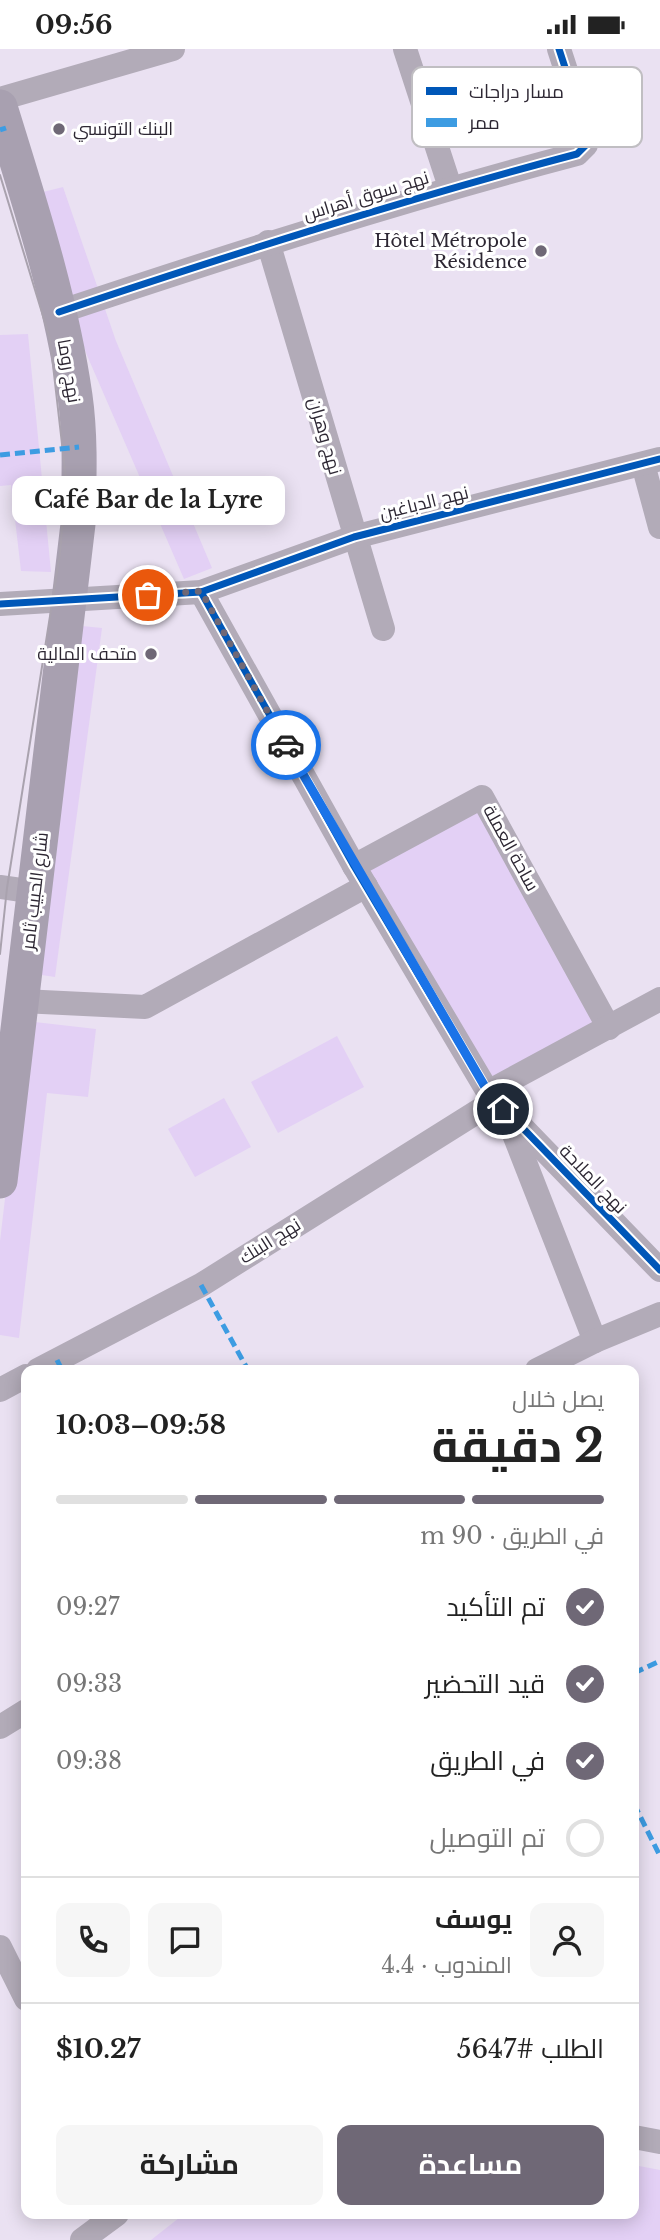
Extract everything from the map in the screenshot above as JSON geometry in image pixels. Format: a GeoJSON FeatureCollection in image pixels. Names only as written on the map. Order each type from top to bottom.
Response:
{"type":"FeatureCollection","features":[{"type":"Feature","properties":{"kind":"main road","name":"نهج روما"},"geometry":{"type":"LineString","coordinates":[[0,107],[59,312],[75,396],[79,447],[78,524],[68,601]]}},
{"type":"Feature","properties":{"kind":"main road","name":"شارع الحبيب ثامر"},"geometry":{"type":"LineString","coordinates":[[0,1181],[68,601]]}},
{"type":"Feature","properties":{"kind":"street"},"geometry":{"type":"LineString","coordinates":[[0,99],[173,49]]}},
{"type":"Feature","properties":{"kind":"street"},"geometry":{"type":"LineString","coordinates":[[405,49],[412,70]]}},
{"type":"Feature","properties":{"kind":"street","name":"نهج سوق أهراس"},"geometry":{"type":"LineString","coordinates":[[559,49],[565,67]]}},
{"type":"Feature","properties":{"kind":"street"},"geometry":{"type":"LineString","coordinates":[[437,147],[450,187]]}},
{"type":"Feature","properties":{"kind":"street","name":"نهج سوق أهراس"},"geometry":{"type":"LineString","coordinates":[[59,312],[268,242],[450,187],[582,151],[583,147]]}},
{"type":"Feature","properties":{"kind":"street","name":"نهج وهران"},"geometry":{"type":"LineString","coordinates":[[268,242],[383,629]]}},
{"type":"Feature","properties":{"kind":"street"},"geometry":{"type":"LineString","coordinates":[[651,461],[660,527]]}},
{"type":"Feature","properties":{"kind":"street","name":"نهج الدباغين"},"geometry":{"type":"LineString","coordinates":[[0,604],[201,591],[354,537],[651,461]]}},
{"type":"Feature","properties":{"kind":"street"},"geometry":{"type":"LineString","coordinates":[[201,591],[360,876],[496,1100],[595,1341]]}},
{"type":"Feature","properties":{"kind":"street","name":"ساحة العملة"},"geometry":{"type":"LineString","coordinates":[[360,876],[482,797],[609,1028]]}},
{"type":"Feature","properties":{"kind":"street"},"geometry":{"type":"LineString","coordinates":[[22,1001],[145,1007],[360,876]]}},
{"type":"Feature","properties":{"kind":"street"},"geometry":{"type":"LineString","coordinates":[[0,887],[35,892]]}},
{"type":"Feature","properties":{"kind":"street","name":"نهج البنك"},"geometry":{"type":"LineString","coordinates":[[48,1365],[201,1285],[609,1028],[660,999]]}},
{"type":"Feature","properties":{"kind":"street","name":"نهج الملاحة"},"geometry":{"type":"LineString","coordinates":[[496,1100],[660,1271]]}},
{"type":"Feature","properties":{"kind":"street"},"geometry":{"type":"LineString","coordinates":[[547,1365],[595,1341],[660,1314]]}},
{"type":"Feature","properties":{"kind":"street"},"geometry":{"type":"LineString","coordinates":[[0,1390],[21,1379]]}},
{"type":"Feature","properties":{"kind":"street"},"geometry":{"type":"LineString","coordinates":[[0,1727],[21,1714]]}},
{"type":"Feature","properties":{"kind":"street"},"geometry":{"type":"LineString","coordinates":[[0,1947],[21,1989]]}},
{"type":"Feature","properties":{"kind":"street"},"geometry":{"type":"LineString","coordinates":[[639,2138],[660,2142]]}},
{"type":"Feature","properties":{"kind":"street"},"geometry":{"type":"LineString","coordinates":[[82,2240],[110,2219]]}},
{"type":"Feature","properties":{"kind":"shaded area"},"geometry":{"type":"Polygon","coordinates":[[[63,187],[116,341],[212,568],[184,579],[86,353],[35,194],[63,187]]]}},
{"type":"Feature","properties":{"kind":"shaded area"},"geometry":{"type":"Polygon","coordinates":[[[28,334],[51,572],[21,571],[11,485],[0,486],[0,335],[28,334]]]}},
{"type":"Feature","properties":{"kind":"shaded area"},"geometry":{"type":"Polygon","coordinates":[[[82,626],[102,628],[55,977],[35,974],[82,626]]]}},
{"type":"Feature","properties":{"kind":"shaded area"},"geometry":{"type":"Polygon","coordinates":[[[479,807],[600,1024],[486,1087],[365,870],[479,807]]]}},
{"type":"Feature","properties":{"kind":"shaded area"},"geometry":{"type":"Polygon","coordinates":[[[26,1021],[96,1029],[88,1097],[47,1093],[19,1338],[0,1335],[0,1241],[26,1021]]]}},
{"type":"Feature","properties":{"kind":"shaded area"},"geometry":{"type":"Polygon","coordinates":[[[337,1036],[364,1087],[278,1133],[251,1082],[337,1036]]]}},
{"type":"Feature","properties":{"kind":"shaded area"},"geometry":{"type":"Polygon","coordinates":[[[224,1098],[251,1147],[195,1177],[168,1129],[224,1098]]]}},
{"type":"Feature","properties":{"kind":"shaded area"},"geometry":{"type":"Polygon","coordinates":[[[639,2166],[660,2170],[660,2240],[151,2240],[178,2219],[639,2219],[639,2166]]]}},
{"type":"Feature","properties":{"kind":"tram line"},"geometry":{"type":"LineString","coordinates":[[0,175],[50,339],[66,479],[60,553],[7,888],[0,954]]}},
{"type":"Feature","properties":{"kind":"marked path"},"geometry":{"type":"LineString","coordinates":[[0,130],[6,128]]}},
{"type":"Feature","properties":{"kind":"marked path"},"geometry":{"type":"LineString","coordinates":[[0,455],[79,447]]}},
{"type":"Feature","properties":{"kind":"marked path"},"geometry":{"type":"LineString","coordinates":[[201,1285],[245,1365]]}},
{"type":"Feature","properties":{"kind":"marked path"},"geometry":{"type":"LineString","coordinates":[[57,1360],[60,1365]]}},
{"type":"Feature","properties":{"kind":"marked path"},"geometry":{"type":"LineString","coordinates":[[639,1671],[660,1661]]}},
{"type":"Feature","properties":{"kind":"marked path"},"geometry":{"type":"LineString","coordinates":[[639,1814],[660,1856]]}},
{"type":"Feature","properties":{"kind":"cycle path"},"geometry":{"type":"LineString","coordinates":[[559,49],[565,67]]}},
{"type":"Feature","properties":{"kind":"cycle path"},"geometry":{"type":"LineString","coordinates":[[59,312],[316,229],[577,154],[584,147]]}},
{"type":"Feature","properties":{"kind":"cycle path"},"geometry":{"type":"LineString","coordinates":[[0,604],[201,592],[354,537],[660,459]]}},
{"type":"Feature","properties":{"kind":"cycle path"},"geometry":{"type":"LineString","coordinates":[[201,592],[354,866],[488,1092],[660,1270]]}},
{"type":"Feature","properties":{"kind":"way so far"},"geometry":{"type":"LineString","coordinates":[[148,595],[201,591],[286,745]]}},
{"type":"Feature","properties":{"kind":"place","name":"البنك التونسي"},"geometry":{"type":"Point","coordinates":[59,129]}},
{"type":"Feature","properties":{"kind":"place","name":"Hôtel Métropole Résidence"},"geometry":{"type":"Point","coordinates":[541,251]}},
{"type":"Feature","properties":{"kind":"place","name":"Café Bar de la Lyre"},"geometry":{"type":"Point","coordinates":[148,595]}},
{"type":"Feature","properties":{"kind":"place","name":"متحف المالية"},"geometry":{"type":"Point","coordinates":[151,654]}},
{"type":"Feature","properties":{"kind":"route"},"geometry":{"type":"LineString","coordinates":[[286,745],[488,1092],[503,1109]]}}]}
